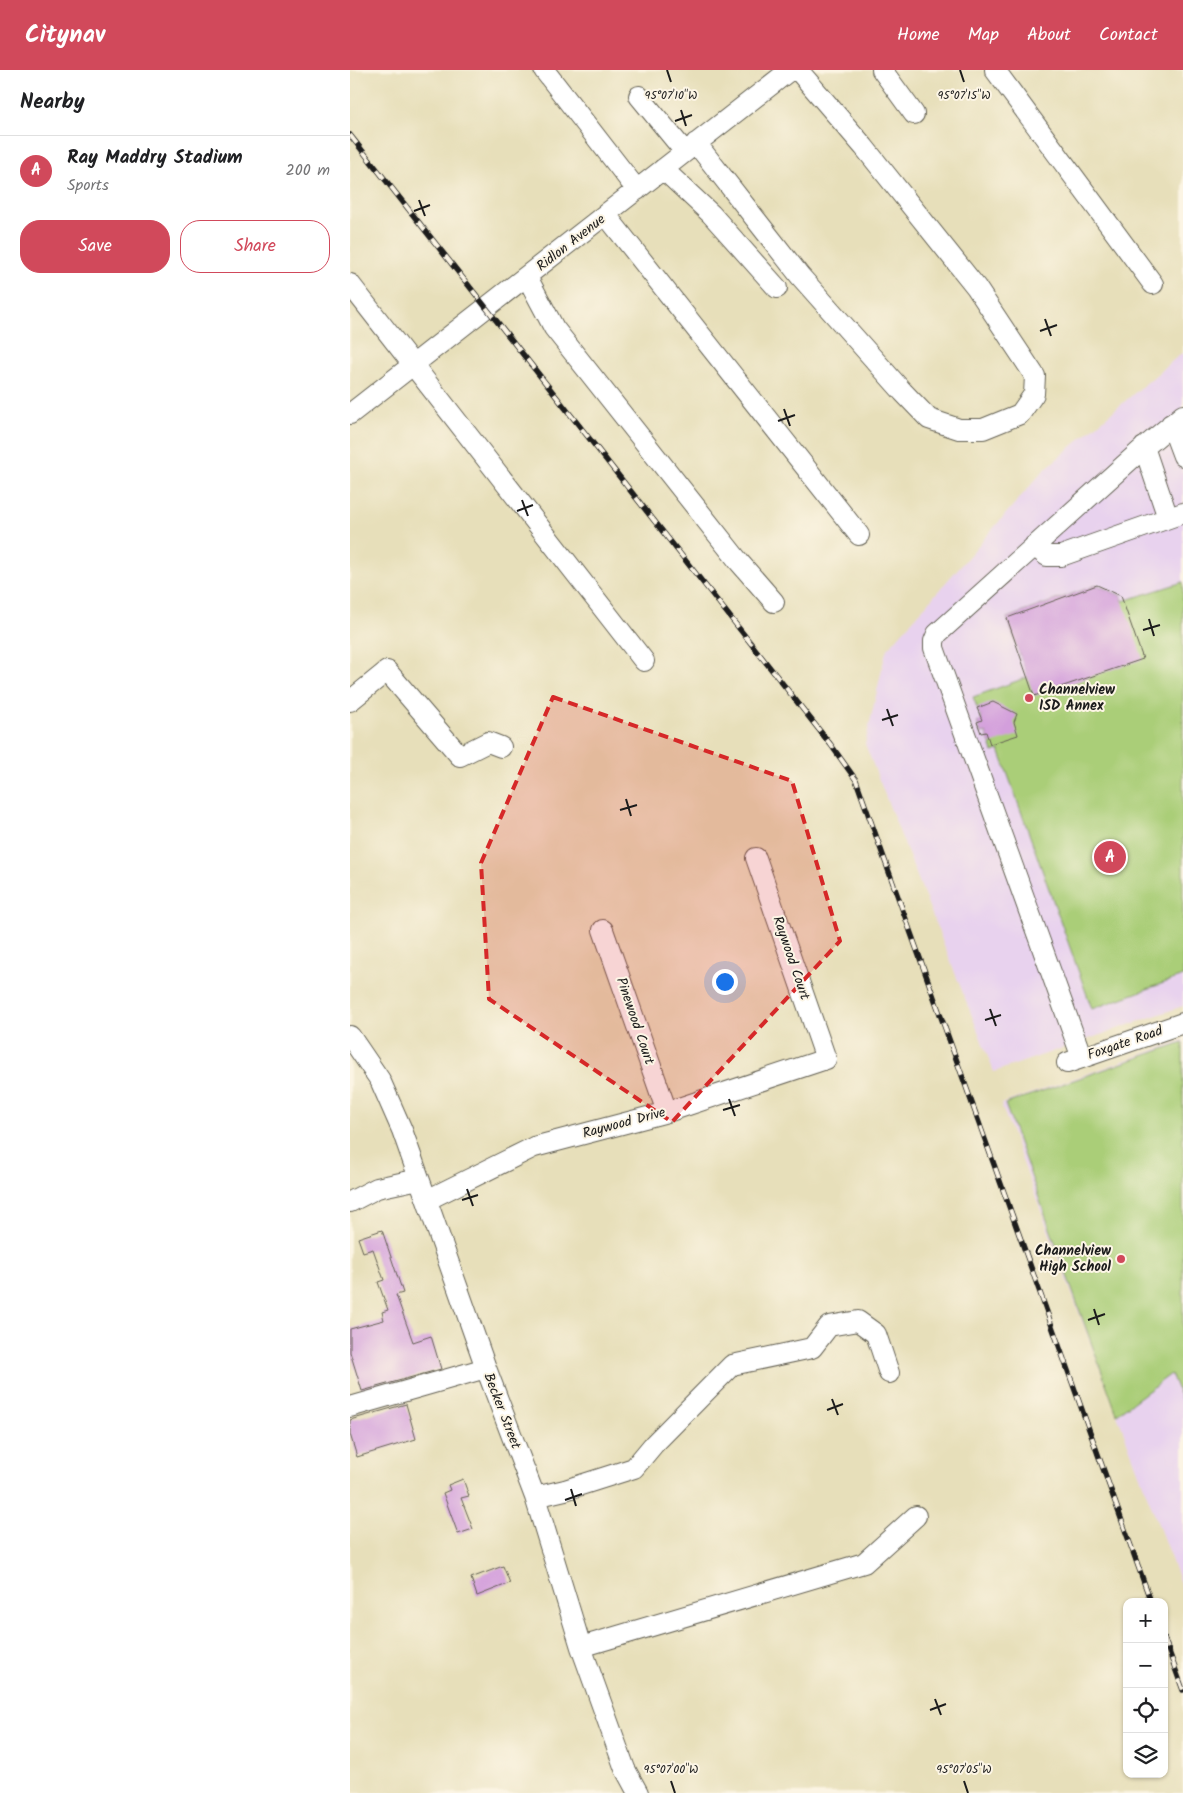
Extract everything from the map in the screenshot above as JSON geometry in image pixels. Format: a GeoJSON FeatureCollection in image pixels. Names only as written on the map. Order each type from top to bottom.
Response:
{"type":"FeatureCollection","features":[{"type":"Feature","properties":{"kind":"street"},"geometry":{"type":"LineString","coordinates":[[544,70],[637,190]]}},
{"type":"Feature","properties":{"kind":"street","name":"Ridlon Avenue"},"geometry":{"type":"LineString","coordinates":[[352,409],[413,365],[527,277],[790,70]]}},
{"type":"Feature","properties":{"kind":"street"},"geometry":{"type":"LineString","coordinates":[[639,96],[691,147],[800,276],[929,419],[959,429],[983,429],[1020,414],[1034,394],[1035,376],[976,287],[864,147],[798,70]]}},
{"type":"Feature","properties":{"kind":"street"},"geometry":{"type":"LineString","coordinates":[[882,70],[914,114]]}},
{"type":"Feature","properties":{"kind":"street"},"geometry":{"type":"LineString","coordinates":[[995,70],[1153,284]]}},
{"type":"Feature","properties":{"kind":"street"},"geometry":{"type":"LineString","coordinates":[[663,169],[711,214],[777,288]]}},
{"type":"Feature","properties":{"kind":"street"},"geometry":{"type":"LineString","coordinates":[[606,215],[858,535]]}},
{"type":"Feature","properties":{"kind":"street"},"geometry":{"type":"LineString","coordinates":[[527,277],[554,328],[740,563],[774,602]]}},
{"type":"Feature","properties":{"kind":"street"},"geometry":{"type":"LineString","coordinates":[[350,284],[644,661]]}},
{"type":"Feature","properties":{"kind":"street"},"geometry":{"type":"LineString","coordinates":[[1144,447],[1176,516],[1061,556],[1047,556],[1034,546],[1144,447],[1177,420],[1183,456]]}},
{"type":"Feature","properties":{"kind":"street","name":"Foxgate Road"},"geometry":{"type":"LineString","coordinates":[[1034,546],[937,634],[934,648],[1075,1061],[1183,1023]]}},
{"type":"Feature","properties":{"kind":"street"},"geometry":{"type":"LineString","coordinates":[[350,701],[387,671],[460,756],[488,742],[501,747]]}},
{"type":"Feature","properties":{"kind":"street","name":"Raywood Court"},"geometry":{"type":"LineString","coordinates":[[756,858],[826,1058]]}},
{"type":"Feature","properties":{"kind":"street","name":"Pinewood Court"},"geometry":{"type":"LineString","coordinates":[[603,930],[667,1112]]}},
{"type":"Feature","properties":{"kind":"street","name":"Becker Street"},"geometry":{"type":"LineString","coordinates":[[350,1036],[380,1080],[402,1130],[486,1368],[535,1496],[581,1647],[625,1768],[638,1793]]}},
{"type":"Feature","properties":{"kind":"street","name":"Raywood Drive"},"geometry":{"type":"LineString","coordinates":[[427,1200],[534,1147],[667,1112],[826,1058]]}},
{"type":"Feature","properties":{"kind":"street"},"geometry":{"type":"LineString","coordinates":[[350,1202],[377,1188],[419,1179]]}},
{"type":"Feature","properties":{"kind":"street"},"geometry":{"type":"LineString","coordinates":[[535,1496],[565,1490],[634,1468],[654,1444],[732,1365],[812,1348],[829,1326],[858,1321],[876,1334],[889,1373]]}},
{"type":"Feature","properties":{"kind":"street"},"geometry":{"type":"LineString","coordinates":[[350,1407],[486,1368]]}},
{"type":"Feature","properties":{"kind":"street"},"geometry":{"type":"LineString","coordinates":[[581,1647],[864,1563],[916,1516]]}},
{"type":"Feature","properties":{"kind":"highlighted area"},"geometry":{"type":"Polygon","coordinates":[[[553,697],[792,781],[840,941],[672,1122],[489,999],[481,863],[553,697]]]}},
{"type":"Feature","properties":{"kind":"shaded area","name":"Channelview ISD Annex"},"geometry":{"type":"Polygon","coordinates":[[[1183,352],[1183,1006],[994,1072],[865,744],[886,651],[1045,469],[1183,352]]]}},
{"type":"Feature","properties":{"kind":"shaded area","name":"Channelview High School"},"geometry":{"type":"Polygon","coordinates":[[[1183,1040],[1183,1591],[1001,1104],[1183,1040]]]}},
{"type":"Feature","properties":{"kind":"green space"},"geometry":{"type":"Polygon","coordinates":[[[1183,582],[1183,976],[1092,1009],[999,750],[993,752],[986,732],[981,733],[977,722],[982,720],[973,697],[1028,677],[1007,618],[1097,585],[1121,596],[1123,601],[1183,582]]]}},
{"type":"Feature","properties":{"kind":"green space","name":"Channelview High School"},"geometry":{"type":"Polygon","coordinates":[[[1183,1042],[1183,1403],[1171,1374],[1117,1414],[1005,1104],[1183,1042]]]}},
{"type":"Feature","properties":{"kind":"building"},"geometry":{"type":"Polygon","coordinates":[[[1097,585],[1121,596],[1143,659],[1034,696],[1007,618],[1097,585]]]}},
{"type":"Feature","properties":{"kind":"building"},"geometry":{"type":"Polygon","coordinates":[[[993,702],[1017,714],[1014,722],[1018,735],[990,744],[986,732],[981,733],[977,722],[982,720],[977,708],[993,702]]]}},
{"type":"Feature","properties":{"kind":"building"},"geometry":{"type":"Polygon","coordinates":[[[382,1230],[403,1293],[396,1295],[413,1342],[431,1336],[441,1369],[362,1391],[350,1352],[350,1329],[384,1320],[382,1312],[388,1310],[378,1282],[384,1280],[373,1249],[363,1252],[358,1238],[382,1230]]]}},
{"type":"Feature","properties":{"kind":"building"},"geometry":{"type":"Polygon","coordinates":[[[406,1404],[416,1439],[357,1457],[350,1434],[350,1420],[406,1404]]]}},
{"type":"Feature","properties":{"kind":"building"},"geometry":{"type":"Polygon","coordinates":[[[463,1479],[469,1496],[461,1498],[473,1529],[458,1534],[443,1493],[450,1490],[448,1485],[463,1479]]]}},
{"type":"Feature","properties":{"kind":"building"},"geometry":{"type":"Polygon","coordinates":[[[503,1566],[510,1583],[477,1596],[471,1578],[503,1566]]]}},
{"type":"Feature","properties":{"kind":"railway"},"geometry":{"type":"LineString","coordinates":[[350,135],[831,745],[856,780],[1150,1598]]}},
{"type":"Feature","properties":{"kind":"railway"},"geometry":{"type":"LineString","coordinates":[[1166,1643],[1183,1690]]}},
{"type":"Feature","properties":{"kind":"place","name":"Channelview ISD Annex"},"geometry":{"type":"Point","coordinates":[1029,698]}},
{"type":"Feature","properties":{"kind":"place","name":"Ray Maddry Stadium"},"geometry":{"type":"Point","coordinates":[1110,857]}},
{"type":"Feature","properties":{"kind":"place","name":"Channelview High School"},"geometry":{"type":"Point","coordinates":[1121,1259]}}]}
